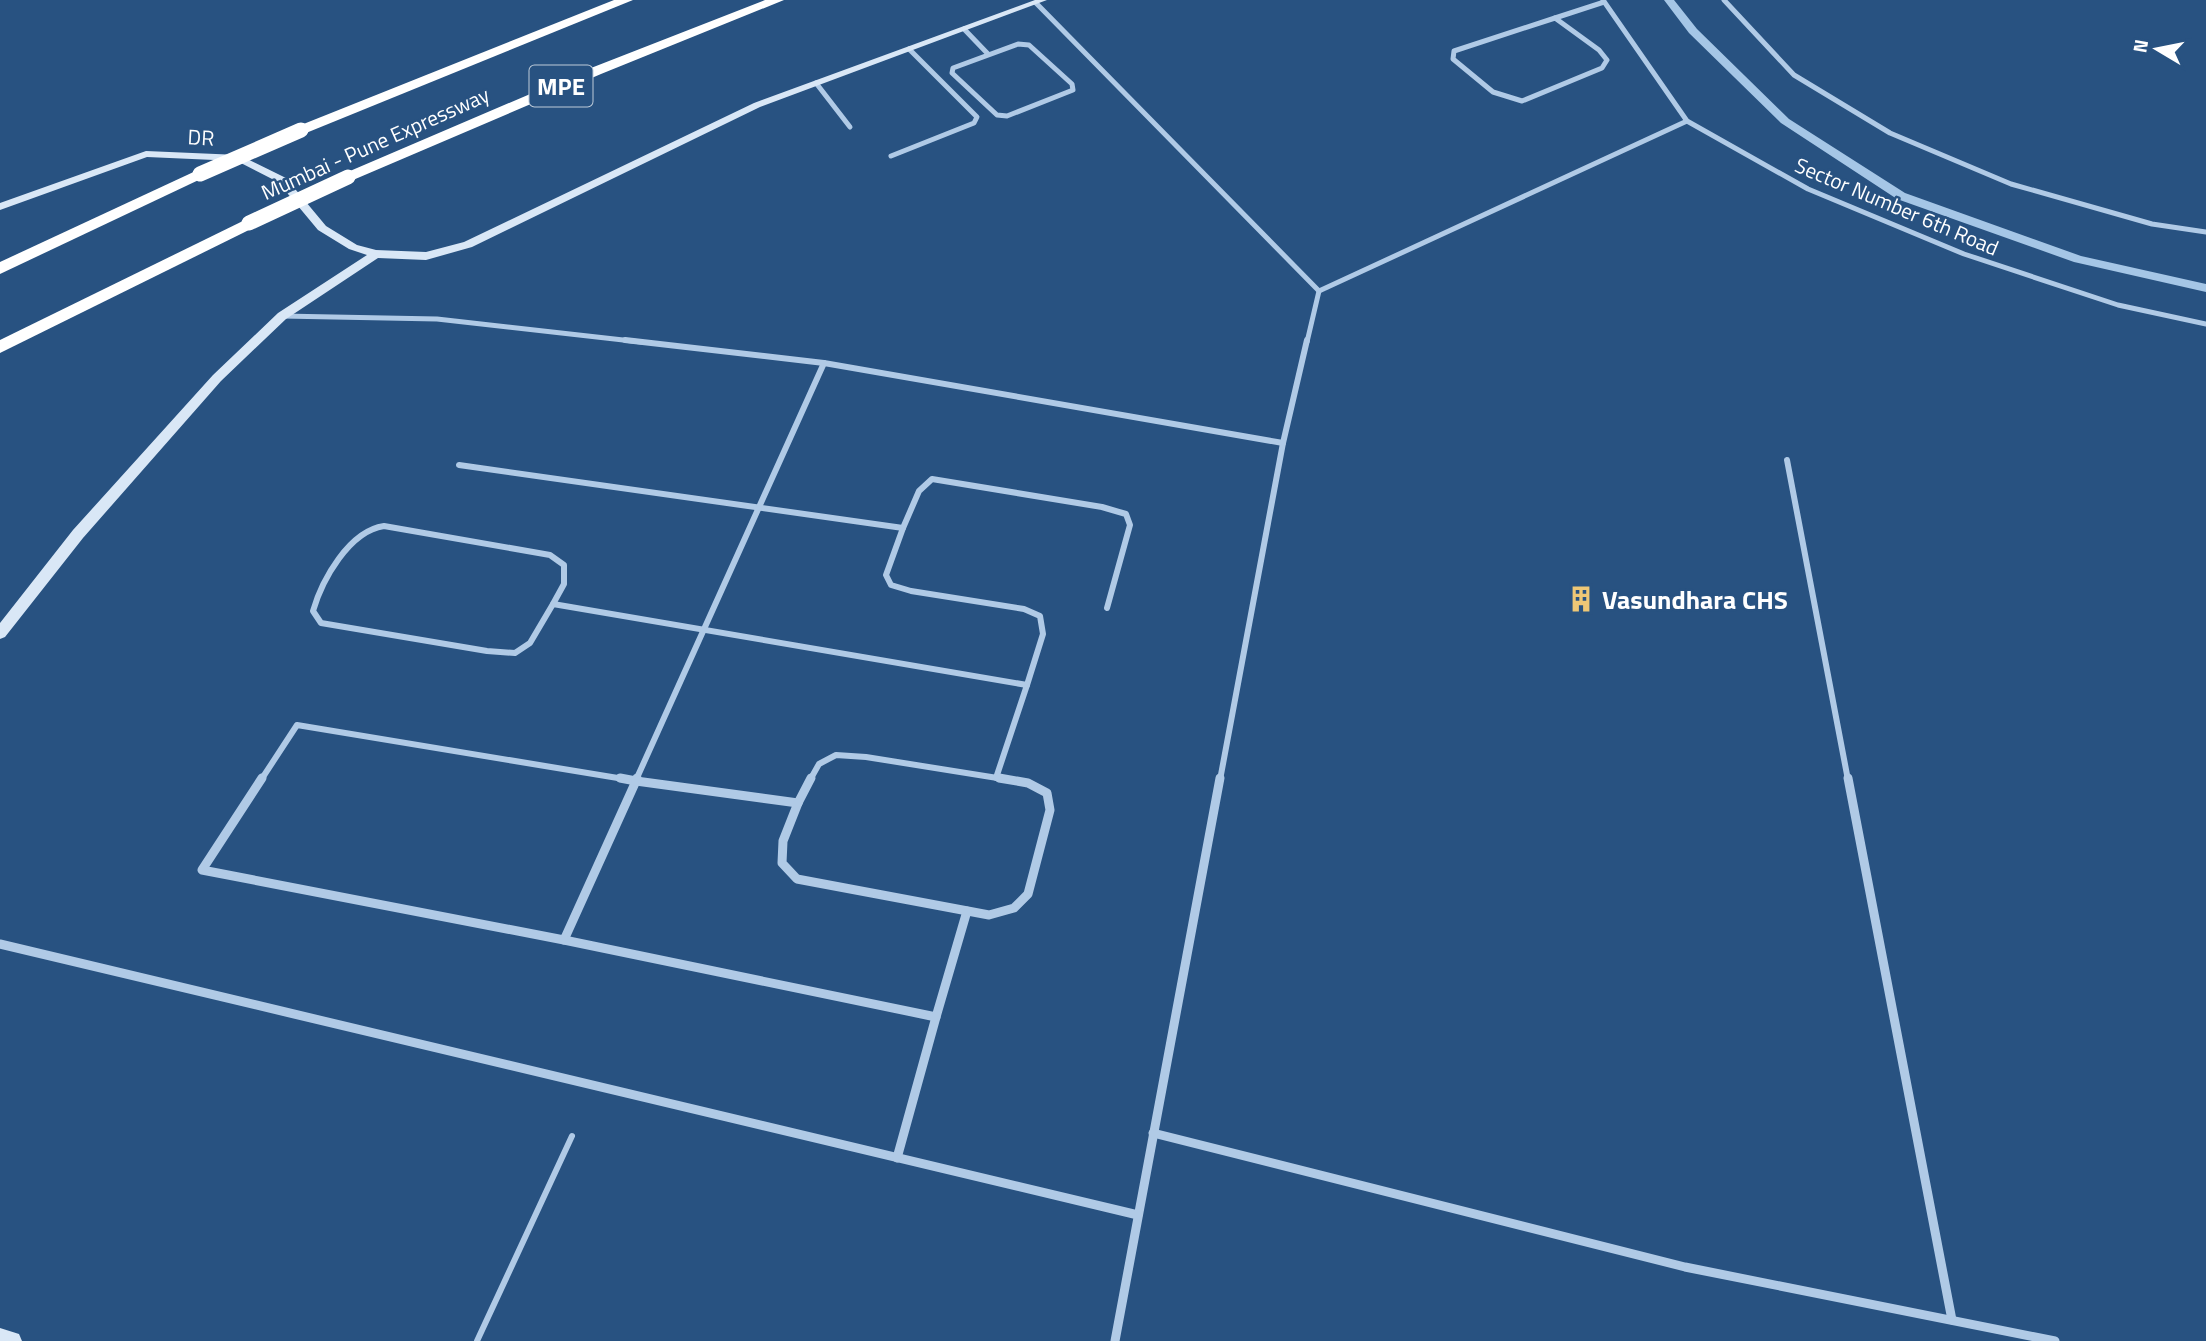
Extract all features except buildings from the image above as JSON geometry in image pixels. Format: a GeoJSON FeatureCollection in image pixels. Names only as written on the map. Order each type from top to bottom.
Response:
{"type":"FeatureCollection","features":[{"type":"Feature","properties":{"kind":"highway","name":"Mumbai - Pune Expressway"},"geometry":{"type":"LineString","coordinates":[[0,269],[200,174],[301,130],[626,0]]}},
{"type":"Feature","properties":{"kind":"highway","name":"Mumbai - Pune Expressway"},"geometry":{"type":"LineString","coordinates":[[0,347],[249,223],[348,177],[596,71],[777,0]]}},
{"type":"Feature","properties":{"kind":"main road","name":"DR"},"geometry":{"type":"LineString","coordinates":[[0,207],[146,154],[239,158],[282,180],[322,229],[353,247],[376,254],[426,256],[468,245],[757,104],[1040,1]]}},
{"type":"Feature","properties":{"kind":"main road"},"geometry":{"type":"LineString","coordinates":[[0,632],[78,534],[217,378],[282,316],[376,254]]}},
{"type":"Feature","properties":{"kind":"main road"},"geometry":{"type":"LineString","coordinates":[[0,1337],[12,1341]]}},
{"type":"Feature","properties":{"kind":"street"},"geometry":{"type":"LineString","coordinates":[[1724,0],[1794,75],[1890,133],[2011,184],[2152,224],[2206,232]]}},
{"type":"Feature","properties":{"kind":"street"},"geometry":{"type":"LineString","coordinates":[[1040,1],[1105,73],[1319,291]]}},
{"type":"Feature","properties":{"kind":"street"},"geometry":{"type":"LineString","coordinates":[[1555,18],[1599,50],[1607,60],[1602,68],[1521,101],[1508,101],[1496,96],[1453,59],[1454,51],[1604,1]]}},
{"type":"Feature","properties":{"kind":"street","name":"Sector Number 6th Road"},"geometry":{"type":"LineString","coordinates":[[1604,1],[1687,121],[1808,189],[1964,254],[2118,305],[2206,324]]}},
{"type":"Feature","properties":{"kind":"street"},"geometry":{"type":"LineString","coordinates":[[964,29],[988,54]]}},
{"type":"Feature","properties":{"kind":"street"},"geometry":{"type":"LineString","coordinates":[[1018,44],[1029,45],[1072,84],[1073,90],[1007,116],[997,115],[952,73],[953,68],[988,54],[1018,44]]}},
{"type":"Feature","properties":{"kind":"street"},"geometry":{"type":"LineString","coordinates":[[891,156],[974,124],[976,117],[909,49]]}},
{"type":"Feature","properties":{"kind":"street"},"geometry":{"type":"LineString","coordinates":[[816,83],[850,127]]}},
{"type":"Feature","properties":{"kind":"street"},"geometry":{"type":"LineString","coordinates":[[1319,291],[1687,121]]}},
{"type":"Feature","properties":{"kind":"street"},"geometry":{"type":"LineString","coordinates":[[1115,1341],[1283,443],[1319,291]]}},
{"type":"Feature","properties":{"kind":"street"},"geometry":{"type":"LineString","coordinates":[[282,316],[437,319],[824,363],[1283,443]]}},
{"type":"Feature","properties":{"kind":"street"},"geometry":{"type":"LineString","coordinates":[[564,940],[824,363]]}},
{"type":"Feature","properties":{"kind":"street"},"geometry":{"type":"LineString","coordinates":[[1787,460],[1952,1320]]}},
{"type":"Feature","properties":{"kind":"street"},"geometry":{"type":"LineString","coordinates":[[459,466],[903,528]]}},
{"type":"Feature","properties":{"kind":"street"},"geometry":{"type":"LineString","coordinates":[[996,778],[1043,634],[1040,616],[1024,609],[911,591],[891,585],[886,575],[919,491],[932,479],[1102,507],[1126,514],[1130,526],[1107,608]]}},
{"type":"Feature","properties":{"kind":"street"},"geometry":{"type":"LineString","coordinates":[[384,526],[550,555],[564,565],[564,584],[553,604],[530,643],[515,653],[487,651],[321,622],[313,611],[315,598],[360,536],[370,528],[384,526]]}},
{"type":"Feature","properties":{"kind":"street"},"geometry":{"type":"LineString","coordinates":[[553,604],[1027,685]]}},
{"type":"Feature","properties":{"kind":"street"},"geometry":{"type":"LineString","coordinates":[[798,803],[297,726],[202,870],[564,940],[936,1017]]}},
{"type":"Feature","properties":{"kind":"street"},"geometry":{"type":"LineString","coordinates":[[836,755],[866,757],[996,778],[1028,783],[1047,793],[1050,810],[1028,894],[1014,908],[989,915],[797,879],[782,863],[783,841],[798,803],[819,764],[836,755]]}},
{"type":"Feature","properties":{"kind":"street"},"geometry":{"type":"LineString","coordinates":[[897,1158],[967,911]]}},
{"type":"Feature","properties":{"kind":"street"},"geometry":{"type":"LineString","coordinates":[[0,944],[1138,1215]]}},
{"type":"Feature","properties":{"kind":"street"},"geometry":{"type":"LineString","coordinates":[[1153,1133],[1685,1267],[2055,1341]]}},
{"type":"Feature","properties":{"kind":"lane"},"geometry":{"type":"LineString","coordinates":[[477,1341],[572,1136]]}},
{"type":"Feature","properties":{"kind":"waterway"},"geometry":{"type":"LineString","coordinates":[[1669,0],[1693,31],[1785,121],[1901,196],[2078,259],[2206,288]]}},
{"type":"Feature","properties":{"kind":"place","name":"Vasundhara CHS"},"geometry":{"type":"Point","coordinates":[1581,599]}}]}
